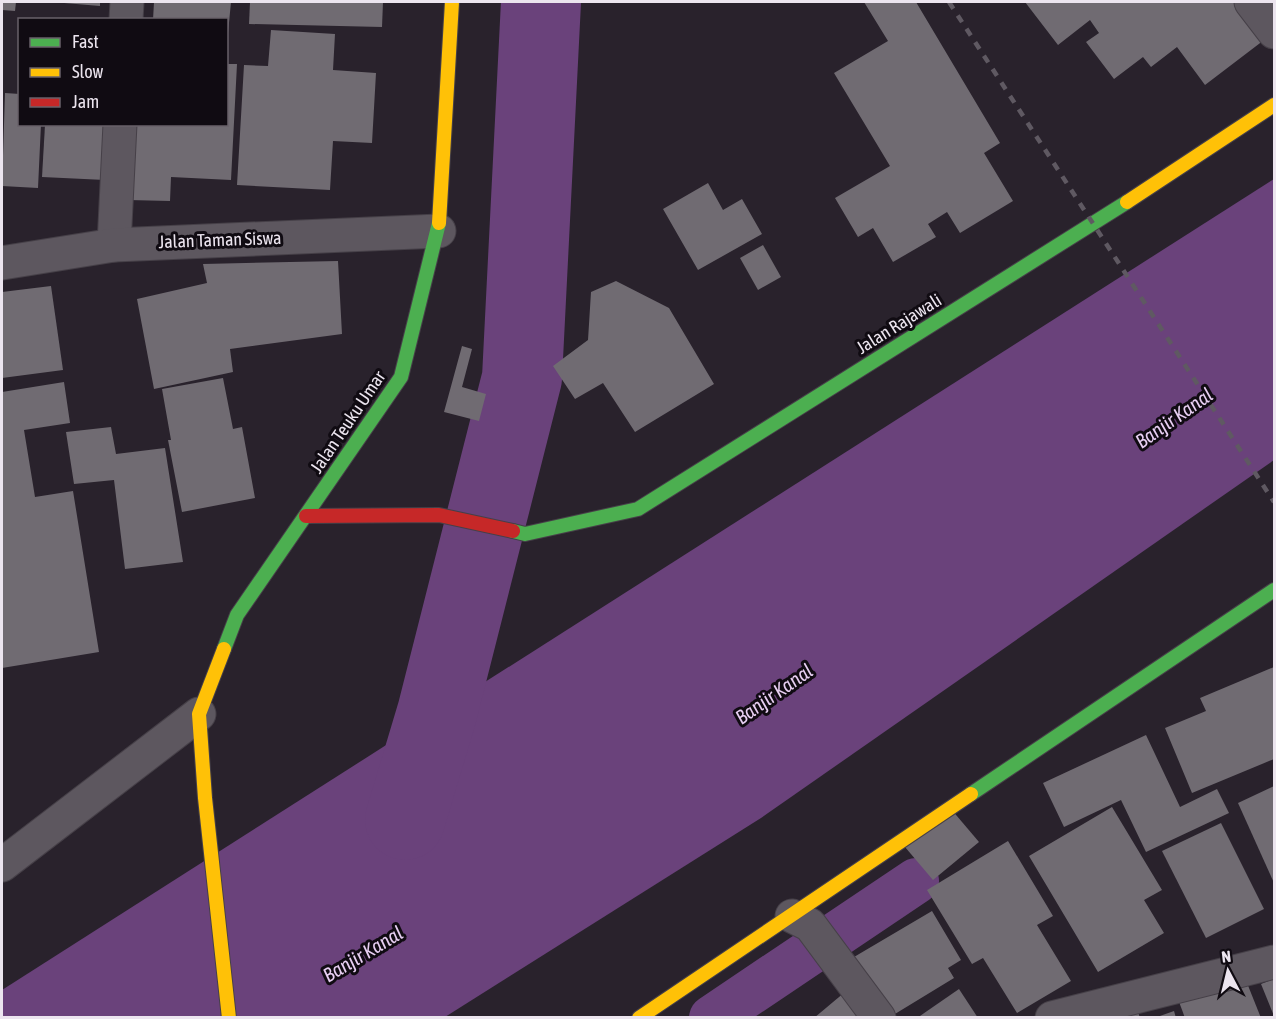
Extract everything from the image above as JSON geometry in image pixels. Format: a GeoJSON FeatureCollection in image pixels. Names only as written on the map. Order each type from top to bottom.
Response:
{"type":"FeatureCollection","features":[{"type":"Feature","properties":{"kind":"street"},"geometry":{"type":"LineString","coordinates":[[126,18],[127,2]]}},
{"type":"Feature","properties":{"kind":"street","name":"Jalan Teuku Umar"},"geometry":{"type":"LineString","coordinates":[[229,1017],[205,798],[200,714],[237,615],[401,376],[440,231],[452,2]]}},
{"type":"Feature","properties":{"kind":"street"},"geometry":{"type":"LineString","coordinates":[[1251,2],[1275,32]]}},
{"type":"Feature","properties":{"kind":"street","name":"Jalan Rajawali"},"geometry":{"type":"LineString","coordinates":[[306,516],[440,515],[525,534],[576,525],[638,509],[1094,224],[1275,105]]}},
{"type":"Feature","properties":{"kind":"street"},"geometry":{"type":"LineString","coordinates":[[114,245],[120,126]]}},
{"type":"Feature","properties":{"kind":"street","name":"Jalan Taman Siswa"},"geometry":{"type":"LineString","coordinates":[[2,263],[114,245],[440,231]]}},
{"type":"Feature","properties":{"kind":"street"},"geometry":{"type":"LineString","coordinates":[[639,1017],[801,920],[1274,591]]}},
{"type":"Feature","properties":{"kind":"street"},"geometry":{"type":"LineString","coordinates":[[2,865],[200,714]]}},
{"type":"Feature","properties":{"kind":"street"},"geometry":{"type":"LineString","coordinates":[[801,920],[848,973],[879,1017]]}},
{"type":"Feature","properties":{"kind":"street"},"geometry":{"type":"LineString","coordinates":[[1052,1017],[1275,962]]}},
{"type":"Feature","properties":{"kind":"water","name":"Banjir Kanal"},"geometry":{"type":"Polygon","coordinates":[[[1274,179],[1274,460],[761,818],[445,1017],[2,1018],[2,990],[1274,179]]]}},
{"type":"Feature","properties":{"kind":"building"},"geometry":{"type":"Polygon","coordinates":[[[2,2],[16,2],[15,11],[2,10],[2,2]]]}},
{"type":"Feature","properties":{"kind":"building"},"geometry":{"type":"Polygon","coordinates":[[[52,2],[100,2],[100,6],[52,2]]]}},
{"type":"Feature","properties":{"kind":"building"},"geometry":{"type":"Polygon","coordinates":[[[154,2],[231,2],[228,33],[228,18],[153,18],[154,2]]]}},
{"type":"Feature","properties":{"kind":"building"},"geometry":{"type":"Polygon","coordinates":[[[250,2],[383,2],[382,27],[249,24],[250,2]]]}},
{"type":"Feature","properties":{"kind":"building"},"geometry":{"type":"Polygon","coordinates":[[[864,2],[916,2],[1000,143],[984,153],[1013,201],[960,233],[947,212],[928,224],[936,237],[893,262],[873,228],[858,237],[835,198],[890,166],[834,73],[888,41],[864,2]]]}},
{"type":"Feature","properties":{"kind":"building"},"geometry":{"type":"Polygon","coordinates":[[[1025,2],[1241,2],[1268,37],[1205,85],[1177,47],[1151,67],[1143,57],[1114,79],[1086,42],[1099,33],[1090,20],[1058,45],[1025,2]]]}},
{"type":"Feature","properties":{"kind":"building"},"geometry":{"type":"Polygon","coordinates":[[[271,30],[335,34],[333,70],[376,73],[372,143],[333,141],[330,190],[237,185],[244,65],[268,66],[271,30]]]}},
{"type":"Feature","properties":{"kind":"building"},"geometry":{"type":"Polygon","coordinates":[[[228,64],[237,64],[231,180],[171,177],[170,201],[128,200],[132,126],[228,126],[228,64]]]}},
{"type":"Feature","properties":{"kind":"building"},"geometry":{"type":"Polygon","coordinates":[[[5,93],[18,94],[18,126],[41,126],[38,188],[2,186],[5,93]]]}},
{"type":"Feature","properties":{"kind":"building"},"geometry":{"type":"Polygon","coordinates":[[[45,126],[108,126],[105,180],[42,177],[45,126]]]}},
{"type":"Feature","properties":{"kind":"building"},"geometry":{"type":"Polygon","coordinates":[[[708,183],[723,210],[742,199],[762,234],[698,270],[663,209],[708,183]]]}},
{"type":"Feature","properties":{"kind":"building"},"geometry":{"type":"Polygon","coordinates":[[[763,245],[781,277],[758,290],[740,258],[763,245]]]}},
{"type":"Feature","properties":{"kind":"building"},"geometry":{"type":"Polygon","coordinates":[[[338,261],[342,334],[230,349],[233,372],[154,389],[137,299],[207,283],[203,264],[338,261]]]}},
{"type":"Feature","properties":{"kind":"building"},"geometry":{"type":"Polygon","coordinates":[[[616,281],[669,308],[714,384],[635,432],[603,383],[575,399],[553,366],[588,340],[591,292],[616,281]]]}},
{"type":"Feature","properties":{"kind":"building"},"geometry":{"type":"Polygon","coordinates":[[[51,286],[63,370],[2,378],[2,292],[51,286]]]}},
{"type":"Feature","properties":{"kind":"building"},"geometry":{"type":"Polygon","coordinates":[[[462,346],[472,349],[462,387],[486,394],[479,421],[444,412],[462,346]]]}},
{"type":"Feature","properties":{"kind":"building"},"geometry":{"type":"Polygon","coordinates":[[[223,378],[233,429],[242,427],[255,498],[182,512],[168,440],[171,440],[162,389],[223,378]]]}},
{"type":"Feature","properties":{"kind":"building"},"geometry":{"type":"Polygon","coordinates":[[[64,382],[70,423],[24,430],[35,497],[73,491],[99,652],[2,668],[2,392],[64,382]]]}},
{"type":"Feature","properties":{"kind":"building"},"geometry":{"type":"Polygon","coordinates":[[[111,427],[116,454],[165,448],[183,562],[125,569],[114,480],[74,484],[66,432],[111,427]]]}},
{"type":"Feature","properties":{"kind":"building"},"geometry":{"type":"Polygon","coordinates":[[[1274,667],[1274,759],[1192,793],[1165,728],[1206,711],[1200,698],[1274,667]]]}},
{"type":"Feature","properties":{"kind":"building"},"geometry":{"type":"Polygon","coordinates":[[[1146,735],[1180,807],[1217,789],[1229,813],[1146,852],[1121,800],[1064,827],[1043,783],[1146,735]]]}},
{"type":"Feature","properties":{"kind":"building"},"geometry":{"type":"Polygon","coordinates":[[[1274,786],[1274,883],[1238,803],[1274,786]]]}},
{"type":"Feature","properties":{"kind":"building"},"geometry":{"type":"Polygon","coordinates":[[[1112,807],[1162,890],[1144,900],[1164,933],[1098,972],[1029,856],[1112,807]]]}},
{"type":"Feature","properties":{"kind":"building"},"geometry":{"type":"Polygon","coordinates":[[[951,809],[979,842],[933,880],[905,847],[951,809]]]}},
{"type":"Feature","properties":{"kind":"building"},"geometry":{"type":"Polygon","coordinates":[[[1221,823],[1264,909],[1206,938],[1162,851],[1221,823]]]}},
{"type":"Feature","properties":{"kind":"building"},"geometry":{"type":"Polygon","coordinates":[[[1008,841],[1053,916],[1037,925],[1071,981],[1017,1013],[983,958],[972,964],[927,890],[1008,841]]]}},
{"type":"Feature","properties":{"kind":"building"},"geometry":{"type":"Polygon","coordinates":[[[932,911],[961,960],[948,968],[954,978],[890,1017],[854,957],[932,911]]]}},
{"type":"Feature","properties":{"kind":"building"},"geometry":{"type":"Polygon","coordinates":[[[1243,973],[1261,1018],[1185,1018],[1178,999],[1243,973]]]}},
{"type":"Feature","properties":{"kind":"building"},"geometry":{"type":"Polygon","coordinates":[[[1274,979],[1274,1016],[1261,984],[1274,979]]]}},
{"type":"Feature","properties":{"kind":"building"},"geometry":{"type":"Polygon","coordinates":[[[959,989],[978,1018],[917,1018],[959,989]]]}},
{"type":"Feature","properties":{"kind":"building"},"geometry":{"type":"Polygon","coordinates":[[[845,992],[865,1018],[814,1018],[845,992]]]}},
{"type":"Feature","properties":{"kind":"building"},"geometry":{"type":"Polygon","coordinates":[[[1137,1009],[1140,1018],[1115,1018],[1137,1009]]]}},
{"type":"Feature","properties":{"kind":"building"},"geometry":{"type":"Polygon","coordinates":[[[1174,1011],[1176,1018],[1157,1018],[1157,1017],[1174,1011]]]}},
{"type":"Feature","properties":{"kind":"waterway"},"geometry":{"type":"LineString","coordinates":[[405,820],[437,713],[522,378],[541,2]]}},
{"type":"Feature","properties":{"kind":"waterway"},"geometry":{"type":"LineString","coordinates":[[712,1018],[916,881]]}},
{"type":"Feature","properties":{"kind":"railway"},"geometry":{"type":"LineString","coordinates":[[949,2],[1274,502]]}},
{"type":"Feature","properties":{"kind":"traffic: fast"},"geometry":{"type":"LineString","coordinates":[[513,531],[525,534],[638,509],[1127,202]]}},
{"type":"Feature","properties":{"kind":"traffic: fast"},"geometry":{"type":"LineString","coordinates":[[224,649],[237,615],[401,377],[439,223]]}},
{"type":"Feature","properties":{"kind":"traffic: fast"},"geometry":{"type":"LineString","coordinates":[[971,794],[1274,590]]}},
{"type":"Feature","properties":{"kind":"traffic: slow"},"geometry":{"type":"LineString","coordinates":[[439,223],[452,2]]}},
{"type":"Feature","properties":{"kind":"traffic: slow"},"geometry":{"type":"LineString","coordinates":[[1127,202],[1274,105]]}},
{"type":"Feature","properties":{"kind":"traffic: slow"},"geometry":{"type":"LineString","coordinates":[[224,649],[199,714],[205,798],[229,1018]]}},
{"type":"Feature","properties":{"kind":"traffic: slow"},"geometry":{"type":"LineString","coordinates":[[639,1018],[971,794]]}},
{"type":"Feature","properties":{"kind":"traffic: jam"},"geometry":{"type":"LineString","coordinates":[[306,516],[439,515],[513,531]]}}]}
